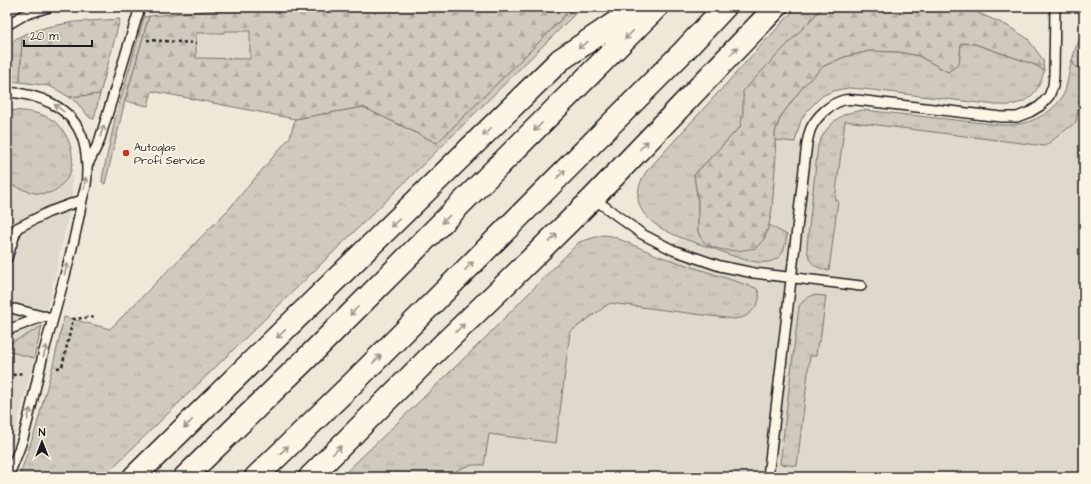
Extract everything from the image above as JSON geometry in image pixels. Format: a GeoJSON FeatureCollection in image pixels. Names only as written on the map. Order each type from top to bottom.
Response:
{"type":"FeatureCollection","features":[{"type":"Feature","properties":{"kind":"highway"},"geometry":{"type":"LineString","coordinates":[[134,477],[560,60],[639,7]]}},
{"type":"Feature","properties":{"kind":"highway"},"geometry":{"type":"LineString","coordinates":[[185,477],[310,355],[657,7]]}},
{"type":"Feature","properties":{"kind":"highway"},"geometry":{"type":"LineString","coordinates":[[256,477],[354,382],[683,52],[725,7]]}},
{"type":"Feature","properties":{"kind":"highway"},"geometry":{"type":"LineString","coordinates":[[310,477],[432,355],[593,198],[776,7]]}},
{"type":"Feature","properties":{"kind":"lane"},"geometry":{"type":"LineString","coordinates":[[7,25],[24,15],[49,7]]}},
{"type":"Feature","properties":{"kind":"lane"},"geometry":{"type":"LineString","coordinates":[[87,166],[99,142],[140,7]]}},
{"type":"Feature","properties":{"kind":"lane"},"geometry":{"type":"LineString","coordinates":[[768,477],[807,143],[810,129],[820,114],[832,105],[844,100],[857,100],[1002,117],[1017,117],[1030,112],[1040,106],[1049,96],[1053,86],[1055,7]]}},
{"type":"Feature","properties":{"kind":"lane"},"geometry":{"type":"LineString","coordinates":[[7,92],[21,93],[40,98],[54,104],[73,120],[83,139],[87,166],[86,185],[76,233],[49,317],[35,393],[23,437],[8,477]]}},
{"type":"Feature","properties":{"kind":"lane"},"geometry":{"type":"LineString","coordinates":[[593,198],[642,234],[673,250],[720,266],[754,274],[861,286]]}},
{"type":"Feature","properties":{"kind":"lane"},"geometry":{"type":"LineString","coordinates":[[7,258],[10,238],[16,228],[49,212],[82,200]]}},
{"type":"Feature","properties":{"kind":"lane"},"geometry":{"type":"LineString","coordinates":[[15,309],[49,317]]}},
{"type":"Feature","properties":{"kind":"lane"},"geometry":{"type":"LineString","coordinates":[[10,329],[49,317]]}},
{"type":"Feature","properties":{"kind":"path"},"geometry":{"type":"LineString","coordinates":[[130,39],[196,43]]}},
{"type":"Feature","properties":{"kind":"shaded area"},"geometry":{"type":"Polygon","coordinates":[[[224,31],[250,31],[250,59],[196,58],[196,33],[224,33],[224,31]]]}},
{"type":"Feature","properties":{"kind":"shaded area"},"geometry":{"type":"Polygon","coordinates":[[[1082,85],[1084,85],[1084,477],[390,477],[614,255],[668,262],[679,238],[658,212],[740,127],[775,140],[841,147],[845,121],[1045,146],[1076,122],[1082,85]]]}},
{"type":"Feature","properties":{"kind":"shaded area"},"geometry":{"type":"Polygon","coordinates":[[[7,110],[33,112],[54,121],[63,131],[68,140],[72,159],[72,200],[49,301],[7,463],[7,110]]]}},
{"type":"Feature","properties":{"kind":"green space"},"geometry":{"type":"Polygon","coordinates":[[[251,7],[573,7],[437,143],[363,107],[295,119],[152,91],[148,106],[125,101],[149,16],[251,7]],[[250,31],[196,33],[196,58],[250,59],[250,31]]]}},
{"type":"Feature","properties":{"kind":"green space"},"geometry":{"type":"Polygon","coordinates":[[[573,7],[582,7],[103,477],[19,477],[36,428],[64,317],[110,329],[228,210],[290,137],[295,119],[363,107],[437,143],[573,7]]]}},
{"type":"Feature","properties":{"kind":"green space"},"geometry":{"type":"Polygon","coordinates":[[[797,7],[823,7],[744,91],[743,114],[740,127],[694,175],[698,201],[698,232],[764,239],[769,225],[787,235],[781,254],[779,257],[770,262],[744,260],[668,232],[655,224],[644,214],[639,203],[639,189],[646,172],[797,7]]]}},
{"type":"Feature","properties":{"kind":"green space"},"geometry":{"type":"Polygon","coordinates":[[[823,7],[949,7],[974,11],[1008,26],[1028,39],[1043,60],[1044,71],[1036,65],[975,44],[961,43],[959,64],[948,72],[919,56],[899,52],[869,51],[844,57],[824,66],[804,85],[781,116],[775,132],[776,154],[772,209],[769,225],[764,239],[756,248],[737,251],[723,250],[709,246],[702,240],[698,232],[698,201],[694,175],[740,127],[743,114],[743,91],[823,7]]]}},
{"type":"Feature","properties":{"kind":"green space"},"geometry":{"type":"Polygon","coordinates":[[[149,16],[125,101],[105,184],[102,182],[103,174],[116,115],[144,17],[149,16]]]}},
{"type":"Feature","properties":{"kind":"green space"},"geometry":{"type":"Polygon","coordinates":[[[120,19],[100,94],[69,97],[49,86],[20,82],[22,40],[25,34],[47,27],[74,22],[120,19]]]}},
{"type":"Feature","properties":{"kind":"green space"},"geometry":{"type":"Polygon","coordinates":[[[1084,32],[1084,67],[1075,67],[1072,60],[1076,47],[1084,32]]]}},
{"type":"Feature","properties":{"kind":"green space"},"geometry":{"type":"Polygon","coordinates":[[[25,34],[22,40],[20,82],[7,81],[7,47],[17,38],[25,34]]]}},
{"type":"Feature","properties":{"kind":"green space"},"geometry":{"type":"Polygon","coordinates":[[[961,43],[975,44],[1036,65],[1044,71],[1035,92],[1027,99],[1015,104],[996,105],[848,88],[833,91],[822,96],[806,112],[801,120],[795,142],[775,140],[775,132],[781,116],[804,85],[824,66],[844,57],[869,51],[899,52],[919,56],[948,72],[959,64],[961,43]]]}},
{"type":"Feature","properties":{"kind":"green space"},"geometry":{"type":"Polygon","coordinates":[[[1072,60],[1075,67],[1084,67],[1084,85],[1082,85],[1076,122],[1045,146],[845,121],[835,200],[838,200],[829,270],[819,268],[812,263],[807,246],[818,145],[826,130],[838,118],[848,113],[863,110],[1002,125],[1025,123],[1046,113],[1058,103],[1065,91],[1072,60]]]}},
{"type":"Feature","properties":{"kind":"green space"},"geometry":{"type":"Polygon","coordinates":[[[100,94],[94,119],[90,118],[77,103],[69,97],[100,94]]]}},
{"type":"Feature","properties":{"kind":"green space"},"geometry":{"type":"Polygon","coordinates":[[[7,110],[31,112],[43,115],[54,121],[65,134],[72,151],[71,169],[60,187],[54,191],[43,194],[27,191],[7,183],[7,110]]]}},
{"type":"Feature","properties":{"kind":"green space"},"geometry":{"type":"Polygon","coordinates":[[[603,235],[612,236],[659,256],[756,288],[759,292],[759,301],[753,310],[745,316],[734,319],[610,303],[570,332],[556,443],[489,434],[484,465],[465,467],[449,477],[341,477],[481,342],[579,242],[603,235]]]}},
{"type":"Feature","properties":{"kind":"green space"},"geometry":{"type":"Polygon","coordinates":[[[813,295],[826,296],[820,341],[818,341],[816,356],[810,356],[797,466],[780,464],[799,306],[806,298],[813,295]]]}},
{"type":"Feature","properties":{"kind":"green space"},"geometry":{"type":"Polygon","coordinates":[[[42,326],[34,358],[7,351],[7,344],[42,326]]]}},
{"type":"Feature","properties":{"kind":"green space"},"geometry":{"type":"Polygon","coordinates":[[[779,471],[826,477],[778,477],[779,471]]]}},
{"type":"Feature","properties":{"kind":"place","name":"Autoglas Profi Service"},"geometry":{"type":"Point","coordinates":[126,153]}}]}
